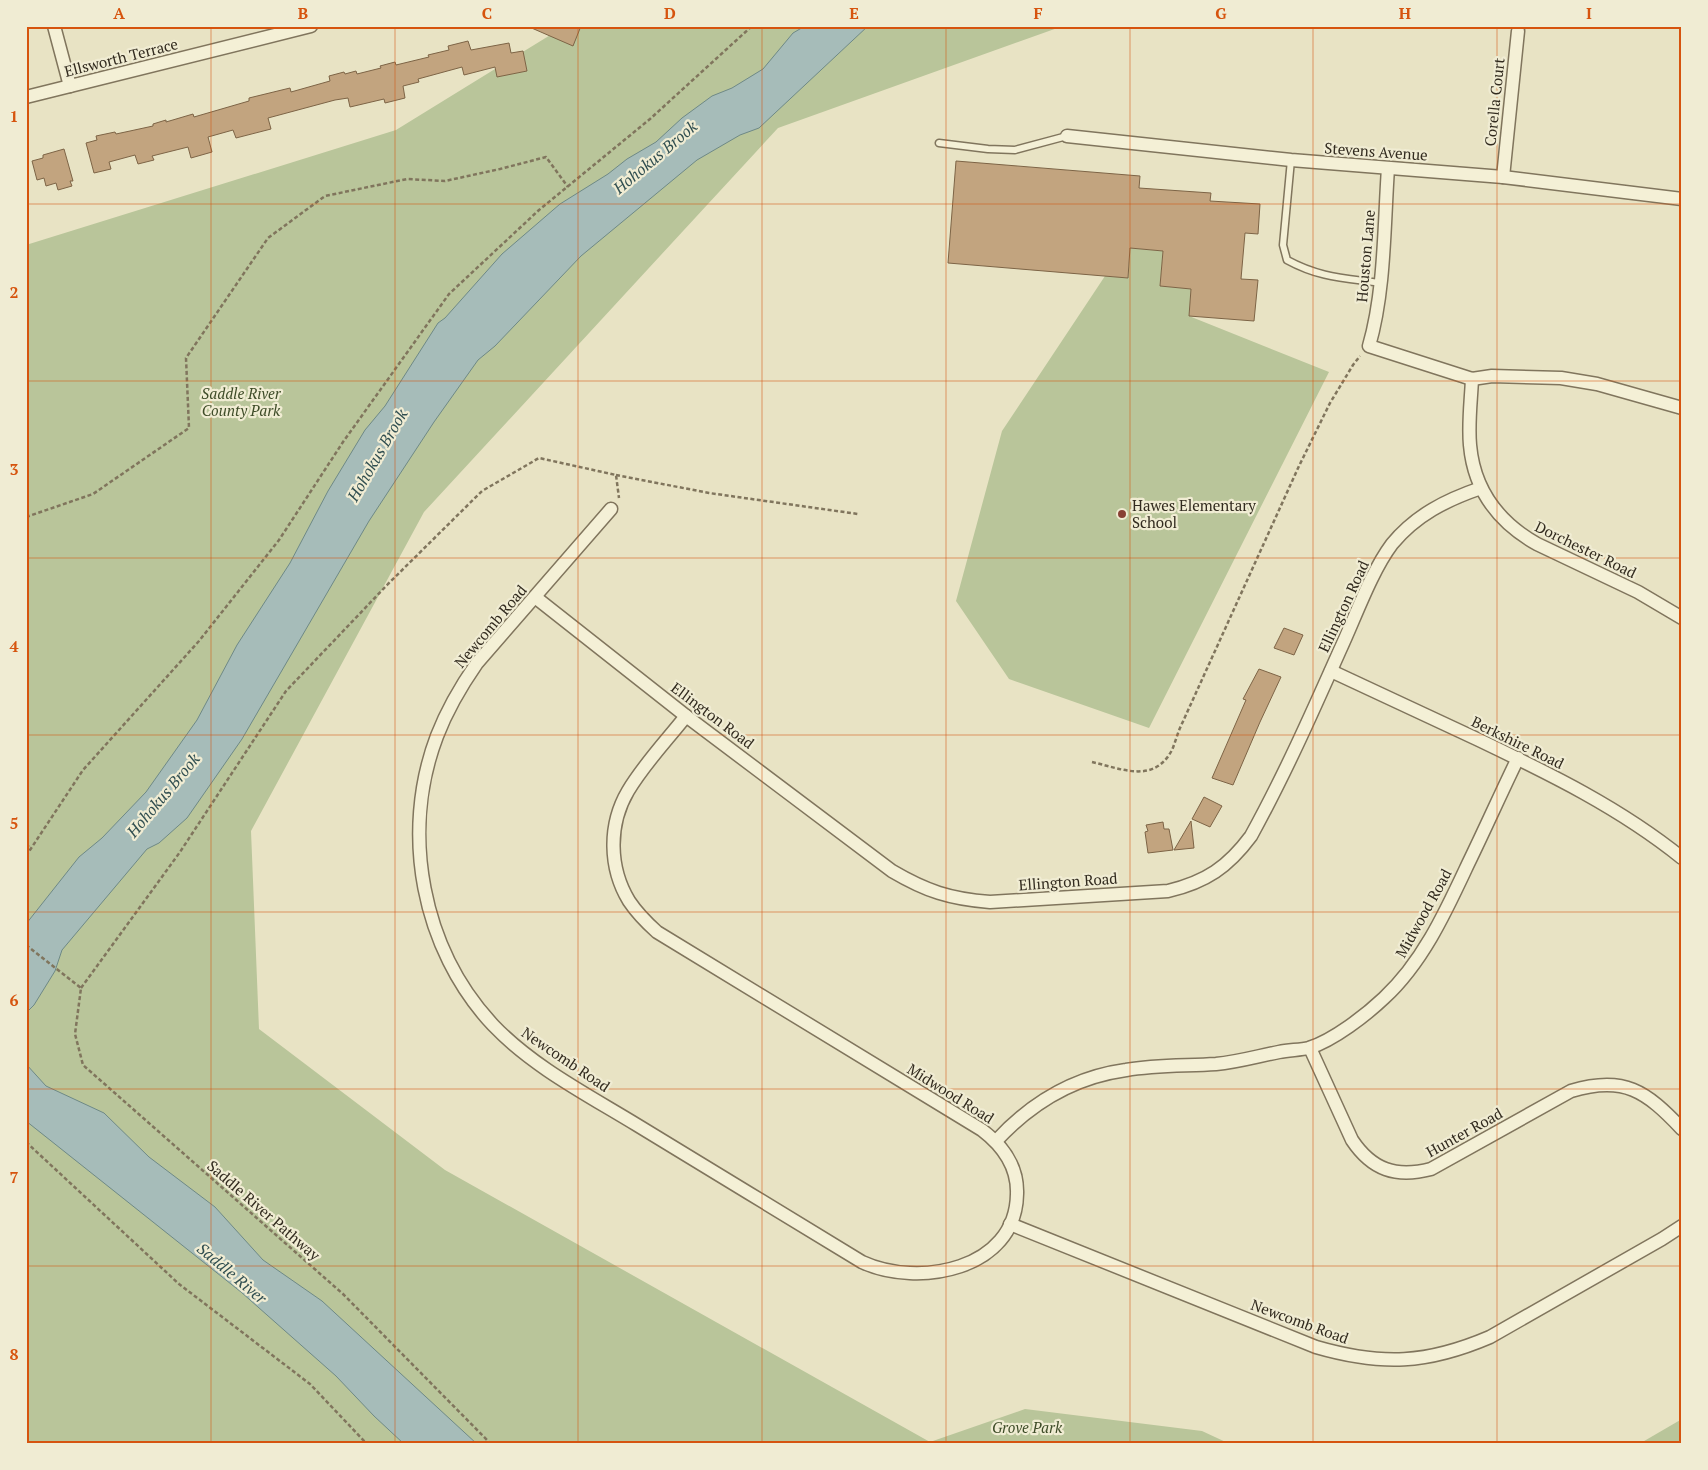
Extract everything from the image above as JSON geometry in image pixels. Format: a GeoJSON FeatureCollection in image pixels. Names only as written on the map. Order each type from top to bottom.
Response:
{"type":"FeatureCollection","features":[{"type":"Feature","properties":{"kind":"street"},"geometry":{"type":"LineString","coordinates":[[54,26],[70,86]]}},
{"type":"Feature","properties":{"kind":"street","name":"Ellsworth Terrace"},"geometry":{"type":"LineString","coordinates":[[26,97],[308,27]]}},
{"type":"Feature","properties":{"kind":"street","name":"Corella Court"},"geometry":{"type":"LineString","coordinates":[[1503,177],[1518,30]]}},
{"type":"Feature","properties":{"kind":"street","name":"Stevens Avenue"},"geometry":{"type":"LineString","coordinates":[[1068,136],[1291,160],[1503,177],[1682,199]]}},
{"type":"Feature","properties":{"kind":"street","name":"Houston Lane"},"geometry":{"type":"LineString","coordinates":[[1370,346],[1375,326],[1380,283],[1388,168]]}},
{"type":"Feature","properties":{"kind":"street"},"geometry":{"type":"LineString","coordinates":[[1370,346],[1472,379],[1506,376],[1561,378],[1604,386],[1682,408]]}},
{"type":"Feature","properties":{"kind":"street","name":"Dorchester Road"},"geometry":{"type":"LineString","coordinates":[[1472,379],[1470,443],[1472,463],[1481,488],[1501,518],[1522,536],[1638,592],[1682,618]]}},
{"type":"Feature","properties":{"kind":"street","name":"Ellington Road"},"geometry":{"type":"LineString","coordinates":[[535,597],[686,716],[892,871],[916,885],[939,894],[966,900],[990,902],[1168,891],[1199,881],[1223,868],[1252,836],[1331,671],[1378,565],[1392,545],[1409,526],[1429,511],[1451,499],[1481,488]]}},
{"type":"Feature","properties":{"kind":"street","name":"Newcomb Road"},"geometry":{"type":"LineString","coordinates":[[611,509],[477,663],[458,693],[436,737],[426,770],[421,798],[420,857],[424,891],[432,919],[442,947],[458,977],[474,1002],[492,1024],[514,1045],[562,1080],[868,1265],[890,1272],[929,1274],[952,1268],[981,1256],[993,1248],[1005,1234],[1017,1203],[1018,1186],[1014,1169],[1007,1155],[996,1141]]}},
{"type":"Feature","properties":{"kind":"street","name":"Berkshire Road"},"geometry":{"type":"LineString","coordinates":[[1331,671],[1518,758],[1598,800],[1655,836],[1682,858]]}},
{"type":"Feature","properties":{"kind":"street","name":"Midwood Road"},"geometry":{"type":"LineString","coordinates":[[686,716],[635,780],[619,811],[615,829],[614,850],[616,868],[629,902],[642,918],[658,932],[982,1130],[996,1141],[1029,1110],[1050,1096],[1099,1075],[1127,1070],[1217,1064],[1310,1048],[1360,1018],[1385,998],[1404,977],[1438,924],[1518,758]]}},
{"type":"Feature","properties":{"kind":"street","name":"Hunter Road"},"geometry":{"type":"LineString","coordinates":[[1310,1048],[1352,1140],[1360,1152],[1373,1163],[1387,1170],[1416,1173],[1431,1169],[1571,1091],[1588,1086],[1608,1084],[1626,1087],[1644,1095],[1659,1105],[1682,1129]]}},
{"type":"Feature","properties":{"kind":"street","name":"Newcomb Road"},"geometry":{"type":"LineString","coordinates":[[1010,1224],[1316,1347],[1372,1360],[1433,1357],[1462,1349],[1490,1337],[1682,1226]]}},
{"type":"Feature","properties":{"kind":"lane"},"geometry":{"type":"LineString","coordinates":[[939,143],[1015,150],[1068,136]]}},
{"type":"Feature","properties":{"kind":"lane"},"geometry":{"type":"LineString","coordinates":[[1291,160],[1283,245],[1287,260],[1303,269],[1321,275],[1380,283]]}},
{"type":"Feature","properties":{"kind":"path"},"geometry":{"type":"LineString","coordinates":[[26,856],[83,770],[199,641],[279,540],[343,442],[449,294],[539,210],[650,119],[752,26]]}},
{"type":"Feature","properties":{"kind":"path"},"geometry":{"type":"LineString","coordinates":[[26,518],[93,494],[189,428],[186,358],[268,238],[325,196],[407,179],[445,181],[546,157],[568,187]]}},
{"type":"Feature","properties":{"kind":"path"},"geometry":{"type":"LineString","coordinates":[[1092,762],[1137,772],[1155,769],[1171,751],[1299,466],[1330,403],[1353,365],[1370,346]]}},
{"type":"Feature","properties":{"kind":"path"},"geometry":{"type":"LineString","coordinates":[[26,945],[81,988],[180,852],[286,691],[388,584],[482,490],[539,458],[709,493],[858,514]]}},
{"type":"Feature","properties":{"kind":"path"},"geometry":{"type":"LineString","coordinates":[[611,509],[620,506],[616,475]]}},
{"type":"Feature","properties":{"kind":"path"},"geometry":{"type":"LineString","coordinates":[[26,844],[31,849]]}},
{"type":"Feature","properties":{"kind":"path","name":"Saddle River Pathway"},"geometry":{"type":"LineString","coordinates":[[81,988],[75,1034],[83,1065],[343,1294],[491,1444]]}},
{"type":"Feature","properties":{"kind":"path"},"geometry":{"type":"LineString","coordinates":[[26,1142],[179,1284],[310,1384],[367,1444]]}},
{"type":"Feature","properties":{"kind":"green space","name":"Saddle River County Park"},"geometry":{"type":"Polygon","coordinates":[[[565,26],[1063,26],[778,128],[424,512],[251,831],[259,1029],[445,1170],[930,1442],[1025,1409],[1202,1431],[1230,1444],[26,1444],[26,245],[396,130],[565,26]]]}},
{"type":"Feature","properties":{"kind":"green space"},"geometry":{"type":"Polygon","coordinates":[[[1130,248],[1163,251],[1160,286],[1191,289],[1189,316],[1329,372],[1149,728],[1009,679],[956,601],[1002,431],[1105,276],[1128,278],[1130,248]]]}},
{"type":"Feature","properties":{"kind":"green space"},"geometry":{"type":"Polygon","coordinates":[[[1682,1419],[1682,1444],[1639,1444],[1682,1419]]]}},
{"type":"Feature","properties":{"kind":"water","name":"Hohokus Brook"},"geometry":{"type":"Polygon","coordinates":[[[805,26],[868,26],[759,128],[740,135],[697,160],[581,256],[495,346],[478,360],[434,422],[369,521],[242,739],[187,818],[159,843],[147,849],[62,950],[55,971],[34,1005],[26,1013],[26,924],[79,857],[102,838],[146,792],[197,720],[237,645],[290,563],[328,491],[365,430],[385,406],[438,323],[445,318],[502,254],[560,204],[656,142],[682,118],[712,96],[732,88],[763,69],[793,33],[805,26]]]}},
{"type":"Feature","properties":{"kind":"water","name":"Saddle River"},"geometry":{"type":"Polygon","coordinates":[[[26,1064],[46,1086],[104,1113],[149,1157],[215,1207],[263,1260],[322,1301],[477,1444],[404,1444],[336,1376],[241,1292],[26,1121],[26,1064]]]}},
{"type":"Feature","properties":{"kind":"building"},"geometry":{"type":"Polygon","coordinates":[[[527,26],[581,26],[573,46],[527,26]]]}},
{"type":"Feature","properties":{"kind":"building"},"geometry":{"type":"Polygon","coordinates":[[[468,41],[471,50],[509,43],[511,53],[523,51],[527,71],[497,77],[495,67],[464,75],[462,67],[418,79],[419,82],[403,86],[405,98],[385,103],[384,99],[350,107],[348,98],[335,100],[268,118],[271,129],[236,138],[233,130],[208,137],[212,152],[191,158],[188,147],[152,156],[154,160],[138,164],[135,155],[109,162],[111,169],[94,173],[86,143],[97,140],[96,136],[153,126],[153,124],[166,120],[166,122],[193,114],[194,117],[249,101],[249,98],[290,88],[291,92],[330,81],[329,76],[344,72],[345,74],[356,71],[357,74],[381,68],[380,66],[395,62],[396,65],[429,57],[428,55],[449,50],[448,46],[468,41]]]}},
{"type":"Feature","properties":{"kind":"building"},"geometry":{"type":"Polygon","coordinates":[[[64,149],[73,181],[70,181],[72,186],[58,190],[56,183],[46,186],[44,178],[37,180],[32,161],[43,158],[43,155],[64,149]]]}},
{"type":"Feature","properties":{"kind":"building"},"geometry":{"type":"Polygon","coordinates":[[[956,161],[1140,176],[1139,188],[1211,193],[1210,201],[1260,204],[1258,234],[1245,233],[1241,279],[1258,280],[1254,321],[1189,316],[1191,289],[1160,286],[1163,251],[1130,248],[1128,278],[948,263],[956,161]]]}},
{"type":"Feature","properties":{"kind":"building"},"geometry":{"type":"Polygon","coordinates":[[[1284,628],[1303,635],[1294,655],[1274,648],[1284,628]]]}},
{"type":"Feature","properties":{"kind":"building"},"geometry":{"type":"Polygon","coordinates":[[[1259,669],[1281,677],[1233,785],[1212,778],[1246,700],[1243,699],[1259,669]]]}},
{"type":"Feature","properties":{"kind":"building"},"geometry":{"type":"Polygon","coordinates":[[[1204,797],[1222,806],[1210,827],[1192,819],[1204,797]]]}},
{"type":"Feature","properties":{"kind":"building"},"geometry":{"type":"Polygon","coordinates":[[[1191,821],[1194,848],[1174,850],[1191,821]]]}},
{"type":"Feature","properties":{"kind":"building"},"geometry":{"type":"Polygon","coordinates":[[[1163,822],[1164,829],[1169,829],[1173,850],[1148,853],[1145,832],[1148,831],[1146,825],[1163,822]]]}},
{"type":"Feature","properties":{"kind":"place","name":"Hawes Elementary School"},"geometry":{"type":"Point","coordinates":[1122,514]}},
{"type":"Feature","properties":{"kind":"park label","name":"Grove Park"},"geometry":{"type":"Point","coordinates":[1027,1427]}}]}
